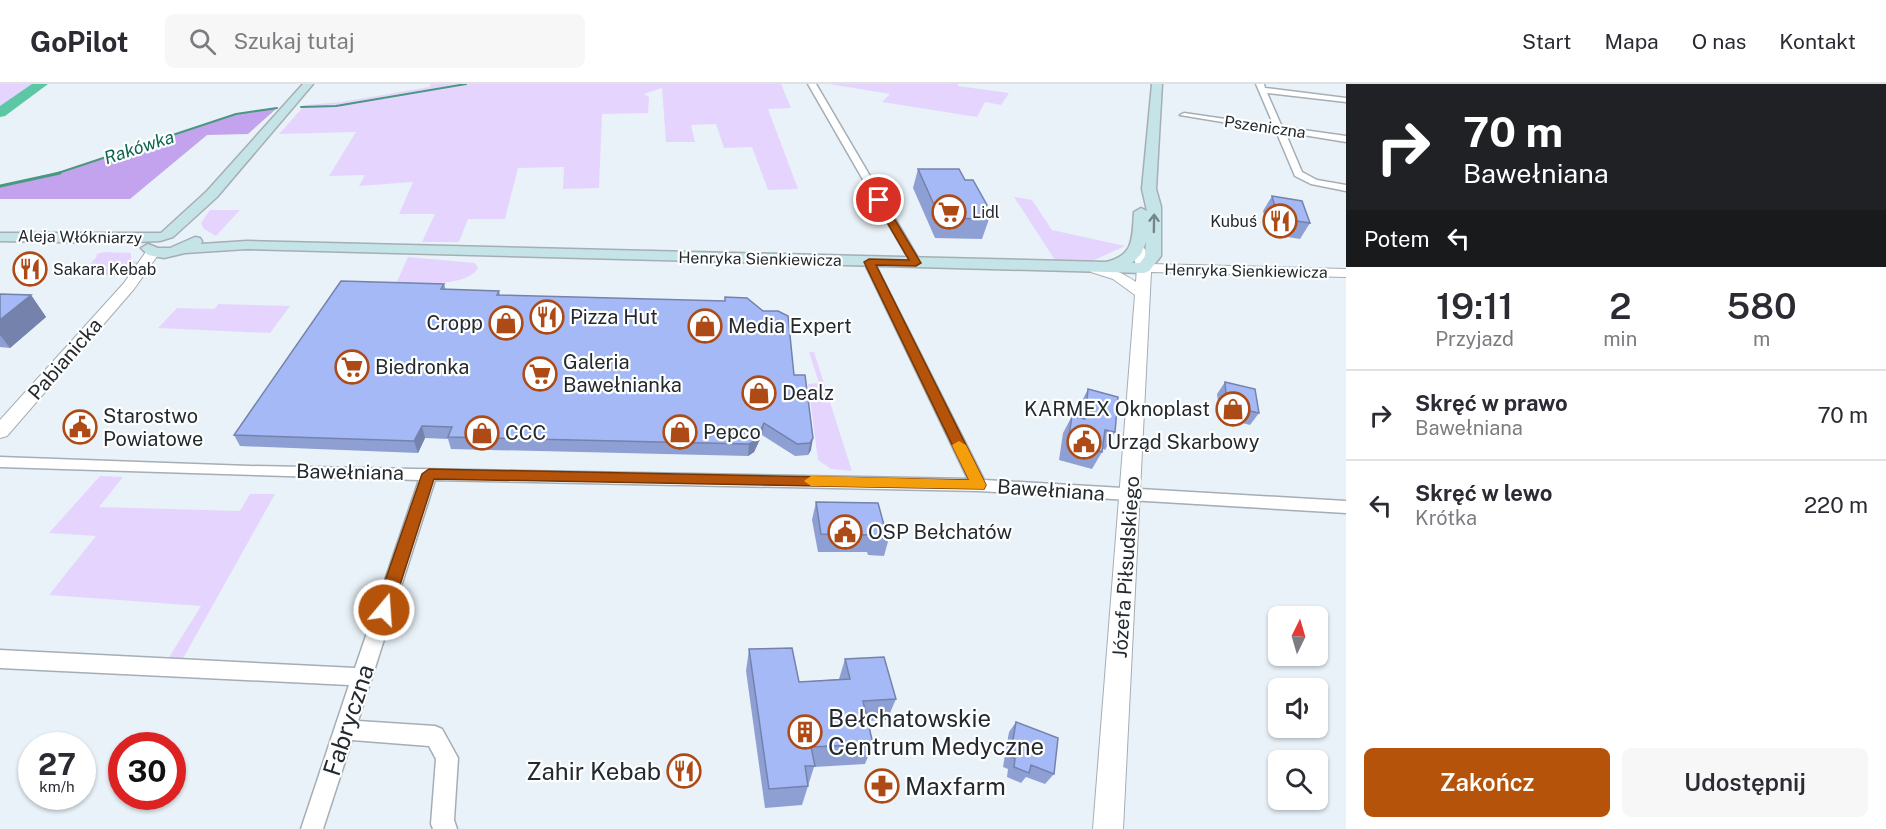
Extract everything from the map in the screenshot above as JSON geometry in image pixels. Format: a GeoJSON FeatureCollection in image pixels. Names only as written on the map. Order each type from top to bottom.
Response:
{"type":"FeatureCollection","features":[{"type":"Feature","properties":{"kind":"main road","name":"Pabianicka"},"geometry":{"type":"LineString","coordinates":[[187,243],[193,219],[212,194],[308,84]]}},
{"type":"Feature","properties":{"kind":"main road","name":"Józefa Piłsudskiego"},"geometry":{"type":"LineString","coordinates":[[1138,249],[1142,205],[1149,189],[1157,84]]}},
{"type":"Feature","properties":{"kind":"main road","name":"Józefa Piłsudskiego"},"geometry":{"type":"LineString","coordinates":[[1148,262],[1154,207],[1149,189]]}},
{"type":"Feature","properties":{"kind":"main road","name":"Pabianicka"},"geometry":{"type":"LineString","coordinates":[[157,243],[212,194]]}},
{"type":"Feature","properties":{"kind":"main road","name":"Aleja Włókniarzy"},"geometry":{"type":"LineString","coordinates":[[0,238],[157,243]]}},
{"type":"Feature","properties":{"kind":"main road"},"geometry":{"type":"LineString","coordinates":[[157,243],[187,243]]}},
{"type":"Feature","properties":{"kind":"main road"},"geometry":{"type":"LineString","coordinates":[[157,243],[187,243]]}},
{"type":"Feature","properties":{"kind":"main road","name":"Henryka Sienkiewicza"},"geometry":{"type":"LineString","coordinates":[[187,243],[1096,269],[1148,262]]}},
{"type":"Feature","properties":{"kind":"main road"},"geometry":{"type":"LineString","coordinates":[[1096,269],[1127,261],[1138,249]]}},
{"type":"Feature","properties":{"kind":"street"},"geometry":{"type":"LineString","coordinates":[[812,84],[916,263]]}},
{"type":"Feature","properties":{"kind":"street"},"geometry":{"type":"LineString","coordinates":[[1261,87],[1346,100]]}},
{"type":"Feature","properties":{"kind":"street"},"geometry":{"type":"LineString","coordinates":[[1261,87],[1281,130],[1295,169],[1303,177],[1326,185],[1346,188]]}},
{"type":"Feature","properties":{"kind":"street","name":"Pszeniczna"},"geometry":{"type":"LineString","coordinates":[[1184,116],[1346,139]]}},
{"type":"Feature","properties":{"kind":"street","name":"Pabianicka"},"geometry":{"type":"LineString","coordinates":[[0,432],[129,286],[157,243]]}},
{"type":"Feature","properties":{"kind":"street","name":"Pabianicka"},"geometry":{"type":"LineString","coordinates":[[129,286],[187,243]]}},
{"type":"Feature","properties":{"kind":"street","name":"Józefa Piłsudskiego"},"geometry":{"type":"LineString","coordinates":[[1108,829],[1131,496],[1142,293],[1148,262],[1138,249]]}},
{"type":"Feature","properties":{"kind":"street"},"geometry":{"type":"LineString","coordinates":[[869,262],[979,485]]}},
{"type":"Feature","properties":{"kind":"street","name":"Henryka Sienkiewicza"},"geometry":{"type":"LineString","coordinates":[[1148,262],[1178,269],[1346,273]]}},
{"type":"Feature","properties":{"kind":"street"},"geometry":{"type":"LineString","coordinates":[[1096,269],[1118,276],[1142,293]]}},
{"type":"Feature","properties":{"kind":"street","name":"Bawełniana"},"geometry":{"type":"LineString","coordinates":[[0,462],[202,470],[979,485],[1131,496],[1346,507]]}},
{"type":"Feature","properties":{"kind":"street","name":"Fabryczna"},"geometry":{"type":"LineString","coordinates":[[312,829],[429,474]]}},
{"type":"Feature","properties":{"kind":"street"},"geometry":{"type":"LineString","coordinates":[[0,659],[362,677]]}},
{"type":"Feature","properties":{"kind":"street"},"geometry":{"type":"LineString","coordinates":[[345,730],[435,736],[447,758],[442,824],[446,829]]}},
{"type":"Feature","properties":{"kind":"shaded area"},"geometry":{"type":"Polygon","coordinates":[[[0,84],[41,84],[0,113],[0,84]]]}},
{"type":"Feature","properties":{"kind":"shaded area"},"geometry":{"type":"Polygon","coordinates":[[[431,84],[781,84],[791,108],[768,109],[798,189],[768,190],[752,147],[724,148],[716,124],[691,125],[695,142],[666,142],[662,88],[644,94],[649,97],[648,113],[602,114],[599,188],[563,189],[564,167],[518,168],[505,219],[468,219],[459,242],[422,242],[435,214],[399,214],[413,182],[359,186],[365,175],[329,176],[356,132],[279,134],[305,105],[342,102],[429,87],[431,84]]]}},
{"type":"Feature","properties":{"kind":"shaded area"},"geometry":{"type":"Polygon","coordinates":[[[829,84],[958,84],[958,86],[1009,93],[1001,105],[985,102],[977,117],[882,102],[890,94],[829,84]]]}},
{"type":"Feature","properties":{"kind":"shaded area"},"geometry":{"type":"Polygon","coordinates":[[[277,108],[248,134],[207,135],[130,199],[0,199],[0,186],[47,177],[236,114],[277,108]]]}},
{"type":"Feature","properties":{"kind":"shaded area"},"geometry":{"type":"Polygon","coordinates":[[[1014,197],[1032,200],[1052,230],[1125,246],[1090,262],[1055,260],[1014,197]]]}},
{"type":"Feature","properties":{"kind":"shaded area"},"geometry":{"type":"Polygon","coordinates":[[[210,210],[240,210],[216,236],[204,229],[201,223],[210,210]]]}},
{"type":"Feature","properties":{"kind":"shaded area"},"geometry":{"type":"Polygon","coordinates":[[[131,253],[131,261],[139,262],[127,276],[80,275],[97,256],[96,254],[131,253]]]}},
{"type":"Feature","properties":{"kind":"shaded area"},"geometry":{"type":"Polygon","coordinates":[[[408,257],[475,263],[478,268],[464,279],[428,284],[396,284],[408,257]]]}},
{"type":"Feature","properties":{"kind":"shaded area"},"geometry":{"type":"Polygon","coordinates":[[[219,304],[290,306],[270,333],[158,328],[177,308],[214,309],[219,304]]]}},
{"type":"Feature","properties":{"kind":"shaded area"},"geometry":{"type":"Polygon","coordinates":[[[809,352],[814,352],[852,471],[831,469],[818,460],[808,384],[819,383],[809,352]]]}},
{"type":"Feature","properties":{"kind":"shaded area"},"geometry":{"type":"Polygon","coordinates":[[[100,476],[123,477],[99,507],[240,511],[250,494],[275,494],[181,662],[166,662],[201,606],[49,595],[96,536],[49,533],[100,476]]]}},
{"type":"Feature","properties":{"kind":"building"},"geometry":{"type":"Polygon","coordinates":[[[918,169],[959,169],[965,180],[973,180],[987,205],[982,205],[989,219],[940,218],[918,169]]]}},
{"type":"Feature","properties":{"kind":"building"},"geometry":{"type":"Polygon","coordinates":[[[1272,196],[1302,201],[1310,223],[1278,218],[1272,196]]]}},
{"type":"Feature","properties":{"kind":"building","name":"Galeria Bawełnianka"},"geometry":{"type":"Polygon","coordinates":[[[341,281],[444,284],[441,289],[499,291],[497,295],[725,301],[725,297],[747,298],[763,311],[778,311],[788,316],[794,375],[805,375],[813,438],[810,443],[797,444],[764,423],[756,440],[749,444],[448,437],[452,427],[422,426],[414,441],[234,435],[341,281]]]}},
{"type":"Feature","properties":{"kind":"building"},"geometry":{"type":"Polygon","coordinates":[[[0,294],[31,295],[0,320],[0,294]]]}},
{"type":"Feature","properties":{"kind":"building"},"geometry":{"type":"Polygon","coordinates":[[[1225,382],[1255,389],[1259,413],[1227,406],[1225,382]]]}},
{"type":"Feature","properties":{"kind":"building"},"geometry":{"type":"Polygon","coordinates":[[[1088,389],[1118,397],[1115,432],[1105,430],[1102,452],[1068,442],[1072,416],[1085,419],[1088,389]]]}},
{"type":"Feature","properties":{"kind":"building"},"geometry":{"type":"Polygon","coordinates":[[[816,502],[878,503],[889,538],[873,538],[872,535],[821,534],[816,502]]]}},
{"type":"Feature","properties":{"kind":"building","name":"Bełchatowskie Centrum Medyczne"},"geometry":{"type":"Polygon","coordinates":[[[792,648],[799,682],[850,679],[845,659],[884,657],[896,699],[863,701],[873,744],[811,747],[815,766],[805,766],[808,786],[769,789],[749,649],[792,648]]]}},
{"type":"Feature","properties":{"kind":"building"},"geometry":{"type":"Polygon","coordinates":[[[1016,722],[1058,738],[1054,774],[1031,765],[1029,773],[1014,767],[1015,758],[1010,757],[1016,722]]]}},
{"type":"Feature","properties":{"kind":"waterway","name":"Rakówka"},"geometry":{"type":"LineString","coordinates":[[0,113],[41,84]]}},
{"type":"Feature","properties":{"kind":"waterway"},"geometry":{"type":"LineString","coordinates":[[301,107],[336,106],[466,84]]}},
{"type":"Feature","properties":{"kind":"waterway","name":"Rakówka"},"geometry":{"type":"LineString","coordinates":[[55,174],[236,114],[277,108]]}},
{"type":"Feature","properties":{"kind":"waterway","name":"Rakówka"},"geometry":{"type":"LineString","coordinates":[[0,186],[60,173]]}},
{"type":"Feature","properties":{"kind":"slow traffic"},"geometry":{"type":"LineString","coordinates":[[811,481],[979,485],[959,445]]}},
{"type":"Feature","properties":{"kind":"place","name":"Lidl"},"geometry":{"type":"Point","coordinates":[949,212]}},
{"type":"Feature","properties":{"kind":"place","name":"Kubuś"},"geometry":{"type":"Point","coordinates":[1280,221]}},
{"type":"Feature","properties":{"kind":"place","name":"Sakara Kebab"},"geometry":{"type":"Point","coordinates":[30,269]}},
{"type":"Feature","properties":{"kind":"place","name":"Pizza Hut"},"geometry":{"type":"Point","coordinates":[547,317]}},
{"type":"Feature","properties":{"kind":"place","name":"Cropp"},"geometry":{"type":"Point","coordinates":[506,323]}},
{"type":"Feature","properties":{"kind":"place","name":"Media Expert"},"geometry":{"type":"Point","coordinates":[705,326]}},
{"type":"Feature","properties":{"kind":"place","name":"Biedronka"},"geometry":{"type":"Point","coordinates":[352,367]}},
{"type":"Feature","properties":{"kind":"place","name":"Galeria Bawełnianka"},"geometry":{"type":"Point","coordinates":[540,374]}},
{"type":"Feature","properties":{"kind":"place","name":"Dealz"},"geometry":{"type":"Point","coordinates":[759,393]}},
{"type":"Feature","properties":{"kind":"place","name":"KARMEX Oknoplast"},"geometry":{"type":"Point","coordinates":[1233,409]}},
{"type":"Feature","properties":{"kind":"place","name":"Starostwo Powiatowe"},"geometry":{"type":"Point","coordinates":[80,427]}},
{"type":"Feature","properties":{"kind":"place","name":"Pepco"},"geometry":{"type":"Point","coordinates":[680,432]}},
{"type":"Feature","properties":{"kind":"place","name":"CCC"},"geometry":{"type":"Point","coordinates":[482,433]}},
{"type":"Feature","properties":{"kind":"place","name":"Urząd Skarbowy"},"geometry":{"type":"Point","coordinates":[1084,442]}},
{"type":"Feature","properties":{"kind":"place","name":"OSP Bełchatów"},"geometry":{"type":"Point","coordinates":[845,532]}},
{"type":"Feature","properties":{"kind":"place","name":"Bełchatowskie Centrum Medyczne"},"geometry":{"type":"Point","coordinates":[805,732]}},
{"type":"Feature","properties":{"kind":"place","name":"Zahir Kebab"},"geometry":{"type":"Point","coordinates":[684,771]}},
{"type":"Feature","properties":{"kind":"place","name":"Maxfarm"},"geometry":{"type":"Point","coordinates":[882,786]}},
{"type":"Feature","properties":{"kind":"route"},"geometry":{"type":"LineString","coordinates":[[384,610],[429,474],[979,485],[869,262],[916,263],[879,200]]}}]}
